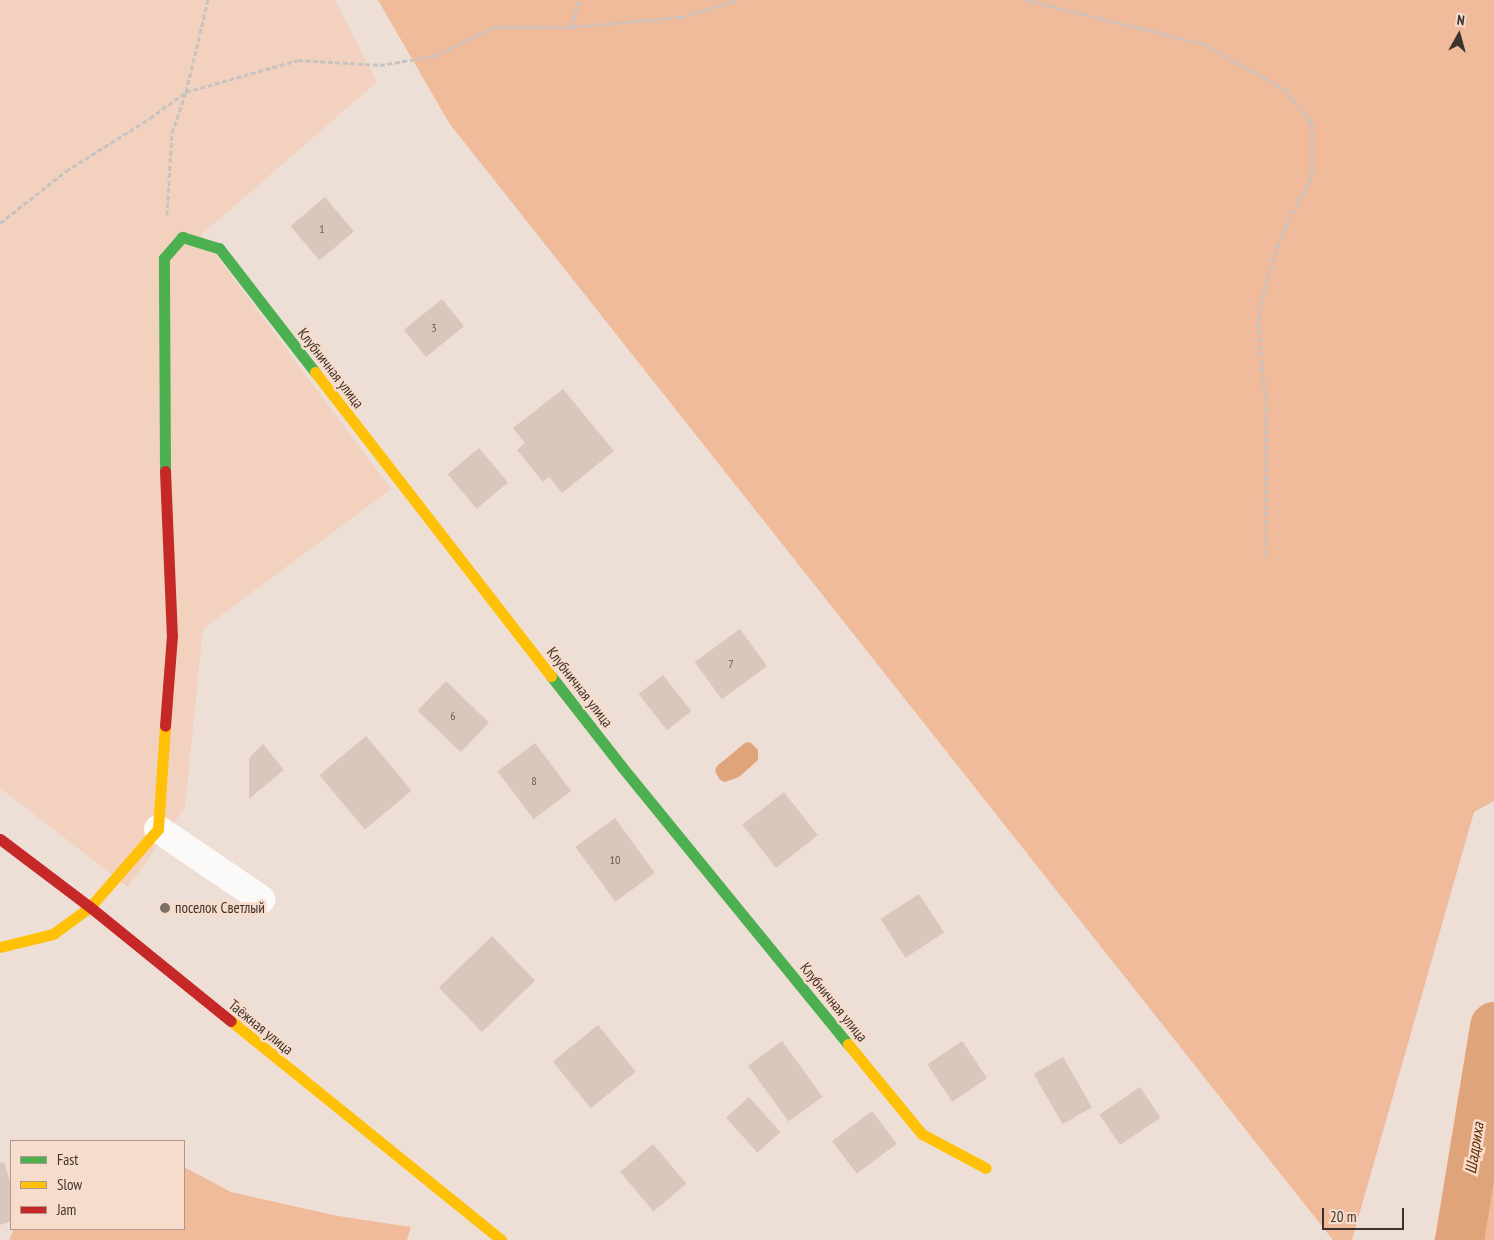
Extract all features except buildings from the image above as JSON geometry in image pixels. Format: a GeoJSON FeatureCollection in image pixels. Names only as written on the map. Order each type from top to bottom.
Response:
{"type":"FeatureCollection","features":[{"type":"Feature","properties":{"kind":"street","name":"Клубничная улица"},"geometry":{"type":"LineString","coordinates":[[164,258],[182,237],[219,248],[622,766],[922,1134],[986,1168]]}},
{"type":"Feature","properties":{"kind":"street"},"geometry":{"type":"LineString","coordinates":[[0,947],[53,934],[90,907],[158,829],[172,636],[164,436],[164,258]]}},
{"type":"Feature","properties":{"kind":"street"},"geometry":{"type":"LineString","coordinates":[[158,829],[261,898]]}},
{"type":"Feature","properties":{"kind":"street","name":"Таёжная улица"},"geometry":{"type":"LineString","coordinates":[[0,839],[90,907],[501,1240]]}},
{"type":"Feature","properties":{"kind":"path"},"geometry":{"type":"LineString","coordinates":[[164,258],[172,133],[186,92],[208,0]]}},
{"type":"Feature","properties":{"kind":"path"},"geometry":{"type":"LineString","coordinates":[[571,27],[579,0]]}},
{"type":"Feature","properties":{"kind":"path"},"geometry":{"type":"LineString","coordinates":[[0,223],[66,171],[150,118],[186,92],[298,60],[380,65],[434,56],[494,27],[571,27],[680,17],[739,0]]}},
{"type":"Feature","properties":{"kind":"path"},"geometry":{"type":"LineString","coordinates":[[1026,0],[1204,44],[1284,89],[1312,123],[1312,177],[1284,229],[1267,278],[1258,322],[1266,406],[1265,558]]}},
{"type":"Feature","properties":{"kind":"shaded area"},"geometry":{"type":"Polygon","coordinates":[[[0,0],[335,0],[377,82],[201,235],[391,489],[203,629],[185,807],[128,887],[0,788],[0,0]]]}},
{"type":"Feature","properties":{"kind":"shaded area"},"geometry":{"type":"Polygon","coordinates":[[[378,0],[1494,0],[1494,801],[1474,812],[1352,1240],[1333,1240],[449,123],[378,0]]]}},
{"type":"Feature","properties":{"kind":"shaded area"},"geometry":{"type":"Polygon","coordinates":[[[750,742],[758,750],[758,760],[739,777],[725,782],[720,780],[715,771],[717,766],[745,743],[750,742]]]}},
{"type":"Feature","properties":{"kind":"shaded area"},"geometry":{"type":"Polygon","coordinates":[[[1494,1076],[1494,1240],[1434,1240],[1494,1076]]]}},
{"type":"Feature","properties":{"kind":"shaded area"},"geometry":{"type":"Polygon","coordinates":[[[185,1168],[231,1192],[338,1216],[411,1227],[407,1240],[9,1240],[14,1230],[185,1230],[185,1168]]]}},
{"type":"Feature","properties":{"kind":"waterway","name":"Шадриха"},"geometry":{"type":"LineString","coordinates":[[1459,1240],[1494,1026]]}},
{"type":"Feature","properties":{"kind":"traffic: fast"},"geometry":{"type":"LineString","coordinates":[[165,471],[164,258],[182,237],[219,248],[315,372]]}},
{"type":"Feature","properties":{"kind":"traffic: fast"},"geometry":{"type":"LineString","coordinates":[[551,676],[622,767],[848,1044]]}},
{"type":"Feature","properties":{"kind":"traffic: slow"},"geometry":{"type":"LineString","coordinates":[[315,372],[551,676]]}},
{"type":"Feature","properties":{"kind":"traffic: slow"},"geometry":{"type":"LineString","coordinates":[[0,947],[53,934],[90,907],[158,829],[165,726]]}},
{"type":"Feature","properties":{"kind":"traffic: slow"},"geometry":{"type":"LineString","coordinates":[[231,1021],[501,1240]]}},
{"type":"Feature","properties":{"kind":"traffic: slow"},"geometry":{"type":"LineString","coordinates":[[848,1044],[922,1134],[986,1168]]}},
{"type":"Feature","properties":{"kind":"traffic: jam"},"geometry":{"type":"LineString","coordinates":[[165,471],[172,635],[165,726]]}},
{"type":"Feature","properties":{"kind":"traffic: jam"},"geometry":{"type":"LineString","coordinates":[[0,839],[90,907],[231,1021]]}},
{"type":"Feature","properties":{"kind":"place","name":"поселок Светлый"},"geometry":{"type":"Point","coordinates":[165,908]}}]}
